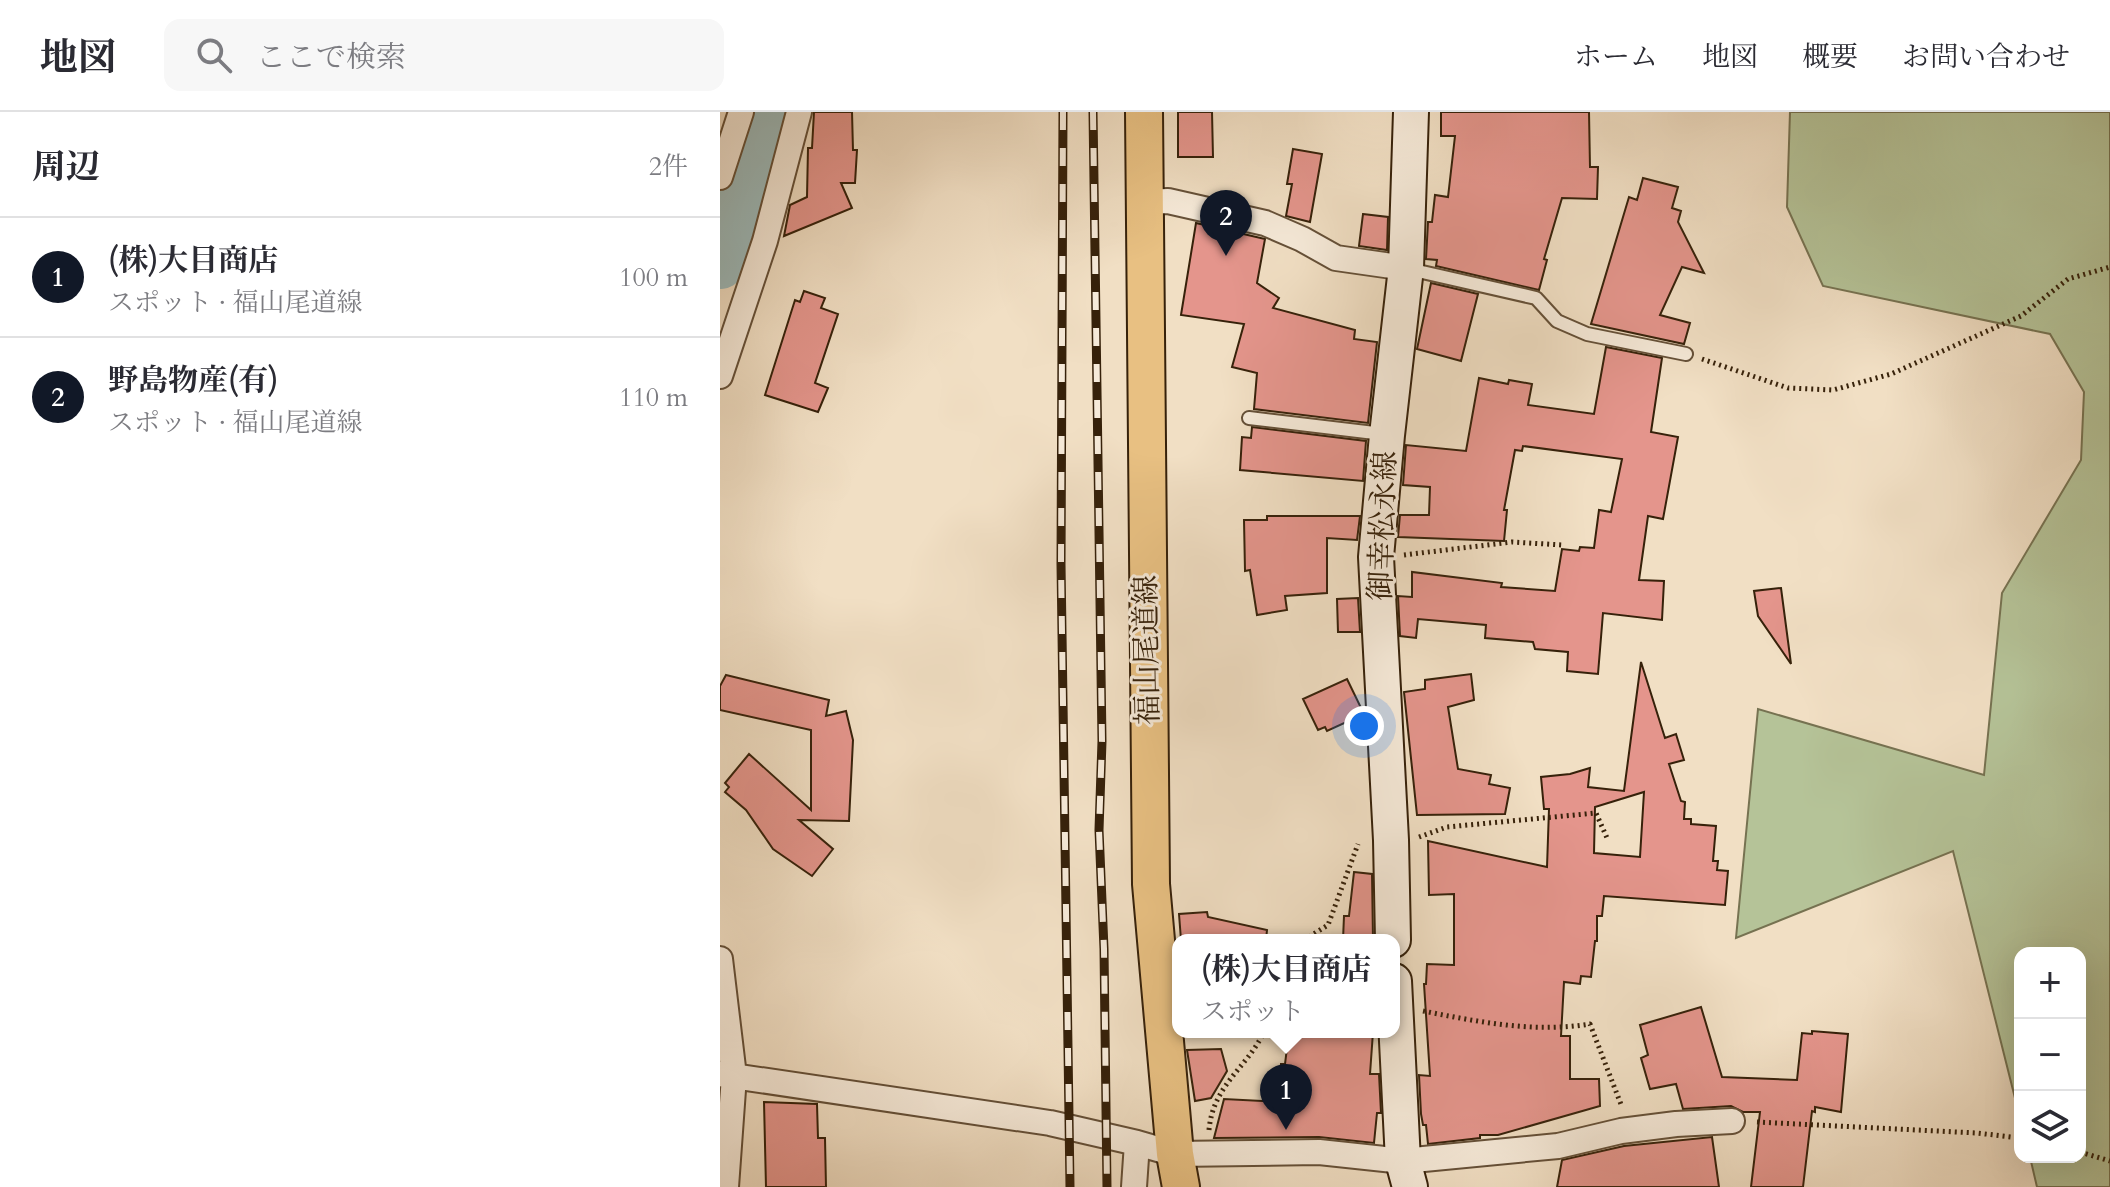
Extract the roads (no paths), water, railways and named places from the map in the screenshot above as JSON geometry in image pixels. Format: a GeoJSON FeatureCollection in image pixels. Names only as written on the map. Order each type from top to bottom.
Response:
{"type":"FeatureCollection","features":[{"type":"Feature","properties":{"kind":"main road","name":"福山尾道線"},"geometry":{"type":"LineString","coordinates":[[1144,112],[1151,884],[1188,1164]]}},
{"type":"Feature","properties":{"kind":"main road","name":"御幸松永線"},"geometry":{"type":"LineString","coordinates":[[1393,934],[1376,557],[1406,268],[1411,112]]}},
{"type":"Feature","properties":{"kind":"main road"},"geometry":{"type":"LineString","coordinates":[[1397,1038],[1406,1174]]}},
{"type":"Feature","properties":{"kind":"street"},"geometry":{"type":"LineString","coordinates":[[720,177],[741,112]]}},
{"type":"Feature","properties":{"kind":"street"},"geometry":{"type":"LineString","coordinates":[[720,376],[765,241],[799,112]]}},
{"type":"Feature","properties":{"kind":"street"},"geometry":{"type":"LineString","coordinates":[[1144,202],[1168,201],[1265,223],[1336,258],[1406,268]]}},
{"type":"Feature","properties":{"kind":"street"},"geometry":{"type":"LineString","coordinates":[[720,959],[726,1075],[726,1187]]}},
{"type":"Feature","properties":{"kind":"street"},"geometry":{"type":"LineString","coordinates":[[726,1075],[1050,1123],[1137,1143],[1188,1164],[1319,1152],[1406,1174],[1621,1131],[1732,1121]]}},
{"type":"Feature","properties":{"kind":"street"},"geometry":{"type":"LineString","coordinates":[[1134,1187],[1137,1143]]}},
{"type":"Feature","properties":{"kind":"lane"},"geometry":{"type":"LineString","coordinates":[[1406,268],[1536,298],[1557,321],[1587,334],[1686,354]]}},
{"type":"Feature","properties":{"kind":"lane"},"geometry":{"type":"LineString","coordinates":[[1249,418],[1387,435]]}},
{"type":"Feature","properties":{"kind":"waterway"},"geometry":{"type":"LineString","coordinates":[[720,263],[760,112]]}},
{"type":"Feature","properties":{"kind":"railway"},"geometry":{"type":"LineString","coordinates":[[1063,112],[1061,564],[1070,1187]]}},
{"type":"Feature","properties":{"kind":"railway"},"geometry":{"type":"LineString","coordinates":[[1093,112],[1102,741],[1099,830],[1107,1187]]}},
{"type":"Feature","properties":{"kind":"place","name":"野島物産(有)"},"geometry":{"type":"Point","coordinates":[1226,256]}},
{"type":"Feature","properties":{"kind":"place","name":"(株)大目商店"},"geometry":{"type":"Point","coordinates":[1286,1130]}}]}
